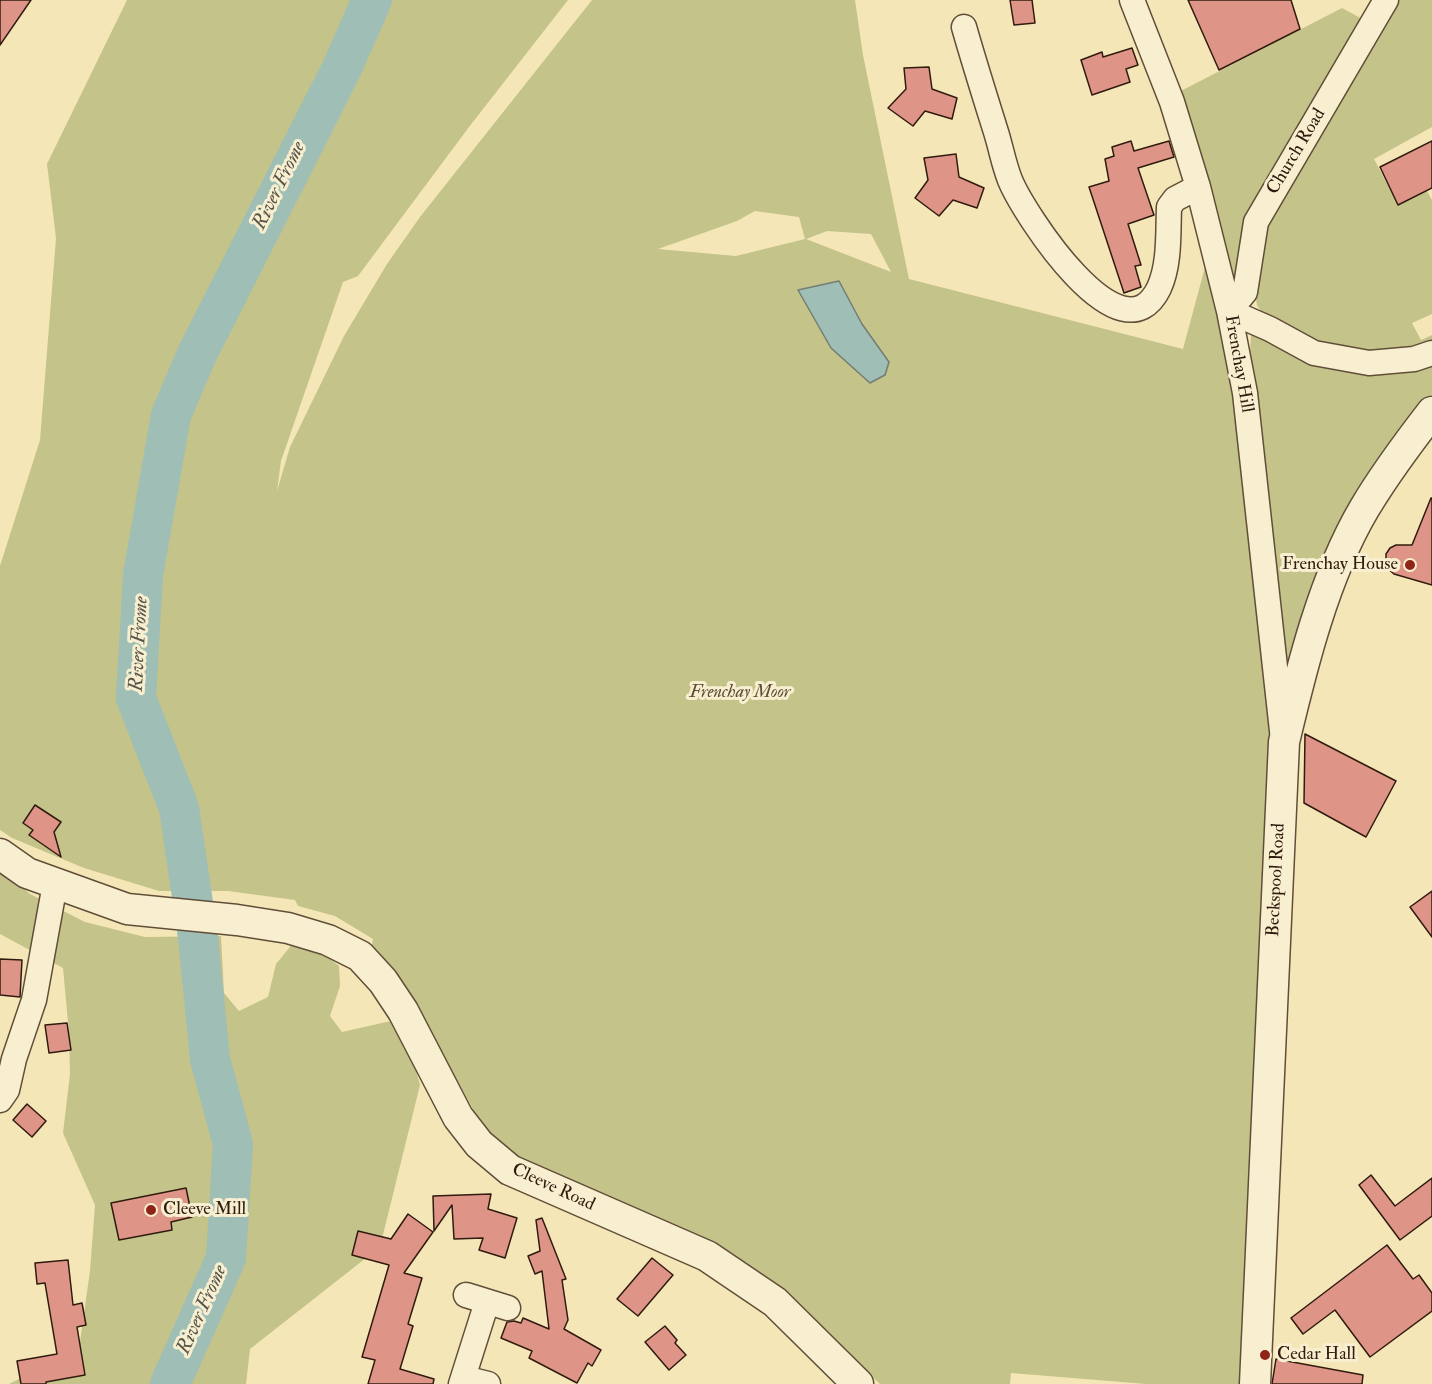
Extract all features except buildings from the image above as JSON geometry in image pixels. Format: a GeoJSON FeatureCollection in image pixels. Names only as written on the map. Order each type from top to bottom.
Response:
{"type":"FeatureCollection","features":[{"type":"Feature","properties":{"kind":"street","name":"Frenchay Hill"},"geometry":{"type":"LineString","coordinates":[[1132,0],[1172,102],[1198,187],[1229,311],[1245,393],[1284,742]]}},
{"type":"Feature","properties":{"kind":"street","name":"Church Road"},"geometry":{"type":"LineString","coordinates":[[1229,311],[1245,292],[1256,222],[1386,0]]}},
{"type":"Feature","properties":{"kind":"street"},"geometry":{"type":"LineString","coordinates":[[964,27],[1011,181],[1033,220],[1064,262],[1093,292],[1114,307],[1131,310],[1147,304],[1159,289],[1166,268],[1169,207],[1175,199],[1198,187]]}},
{"type":"Feature","properties":{"kind":"street"},"geometry":{"type":"LineString","coordinates":[[1229,311],[1270,329],[1314,353],[1369,363],[1414,359],[1432,353]]}},
{"type":"Feature","properties":{"kind":"street","name":"Beckspool Road"},"geometry":{"type":"LineString","coordinates":[[1255,1384],[1284,742],[1300,676],[1336,567],[1363,510],[1432,412]]}},
{"type":"Feature","properties":{"kind":"street","name":"Cleeve Road"},"geometry":{"type":"LineString","coordinates":[[0,854],[27,873],[127,909],[237,920],[288,928],[328,940],[360,956],[383,981],[403,1011],[458,1117],[479,1144],[510,1170],[707,1256],[775,1302],[858,1384]]}},
{"type":"Feature","properties":{"kind":"street"},"geometry":{"type":"LineString","coordinates":[[0,1100],[7,1090],[34,1000],[55,884]]}},
{"type":"Feature","properties":{"kind":"street"},"geometry":{"type":"LineString","coordinates":[[487,1301],[463,1381],[488,1384]]}},
{"type":"Feature","properties":{"kind":"green space","name":"Frenchay Moor"},"geometry":{"type":"Polygon","coordinates":[[[127,0],[568,0],[469,127],[358,276],[343,282],[281,461],[277,491],[290,447],[344,336],[387,264],[420,217],[592,0],[855,0],[863,55],[909,279],[1183,349],[1208,256],[1229,350],[1272,738],[1243,1384],[1146,1384],[1011,1373],[1010,1384],[880,1384],[790,1299],[568,1189],[493,1145],[412,999],[372,945],[373,939],[335,916],[298,906],[295,900],[228,891],[159,891],[84,868],[12,838],[0,830],[0,566],[40,440],[56,238],[47,164],[127,0]],[[755,211],[737,221],[658,249],[736,256],[805,239],[799,217],[755,211]],[[827,231],[806,239],[891,272],[871,234],[827,231]]]}},
{"type":"Feature","properties":{"kind":"green space"},"geometry":{"type":"Polygon","coordinates":[[[1396,0],[1432,0],[1432,127],[1374,159],[1398,205],[1427,191],[1432,200],[1432,314],[1412,323],[1421,340],[1432,335],[1432,348],[1370,356],[1318,346],[1264,316],[1257,305],[1254,288],[1266,219],[1396,0]]]}},
{"type":"Feature","properties":{"kind":"green space"},"geometry":{"type":"Polygon","coordinates":[[[1342,8],[1366,21],[1235,282],[1209,189],[1175,94],[1342,8]]]}},
{"type":"Feature","properties":{"kind":"green space"},"geometry":{"type":"Polygon","coordinates":[[[1261,331],[1277,344],[1432,361],[1432,394],[1395,442],[1293,669],[1284,669],[1250,354],[1251,334],[1261,331]]]}},
{"type":"Feature","properties":{"kind":"green space"},"geometry":{"type":"Polygon","coordinates":[[[0,868],[30,894],[85,922],[145,937],[221,936],[224,993],[239,1011],[268,997],[276,964],[294,942],[322,953],[339,966],[340,986],[330,1016],[342,1032],[395,1020],[412,1056],[420,1085],[380,1247],[250,1349],[246,1384],[9,1384],[79,1349],[90,1271],[95,1205],[63,1133],[70,1074],[63,968],[0,934],[0,868]]]}},
{"type":"Feature","properties":{"kind":"water"},"geometry":{"type":"Polygon","coordinates":[[[839,281],[862,324],[889,362],[885,375],[870,383],[831,348],[798,290],[839,281]]]}},
{"type":"Feature","properties":{"kind":"waterway","name":"River Frome"},"geometry":{"type":"LineString","coordinates":[[170,1384],[226,1258],[233,1144],[210,1059],[198,937],[179,808],[136,698],[143,575],[171,415],[197,354],[341,70],[372,0]]}},
{"type":"Feature","properties":{"kind":"place","name":"Frenchay House"},"geometry":{"type":"Point","coordinates":[1410,565]}},
{"type":"Feature","properties":{"kind":"place","name":"Cleeve Mill"},"geometry":{"type":"Point","coordinates":[151,1210]}},
{"type":"Feature","properties":{"kind":"place","name":"Cedar Hall"},"geometry":{"type":"Point","coordinates":[1265,1355]}}]}
